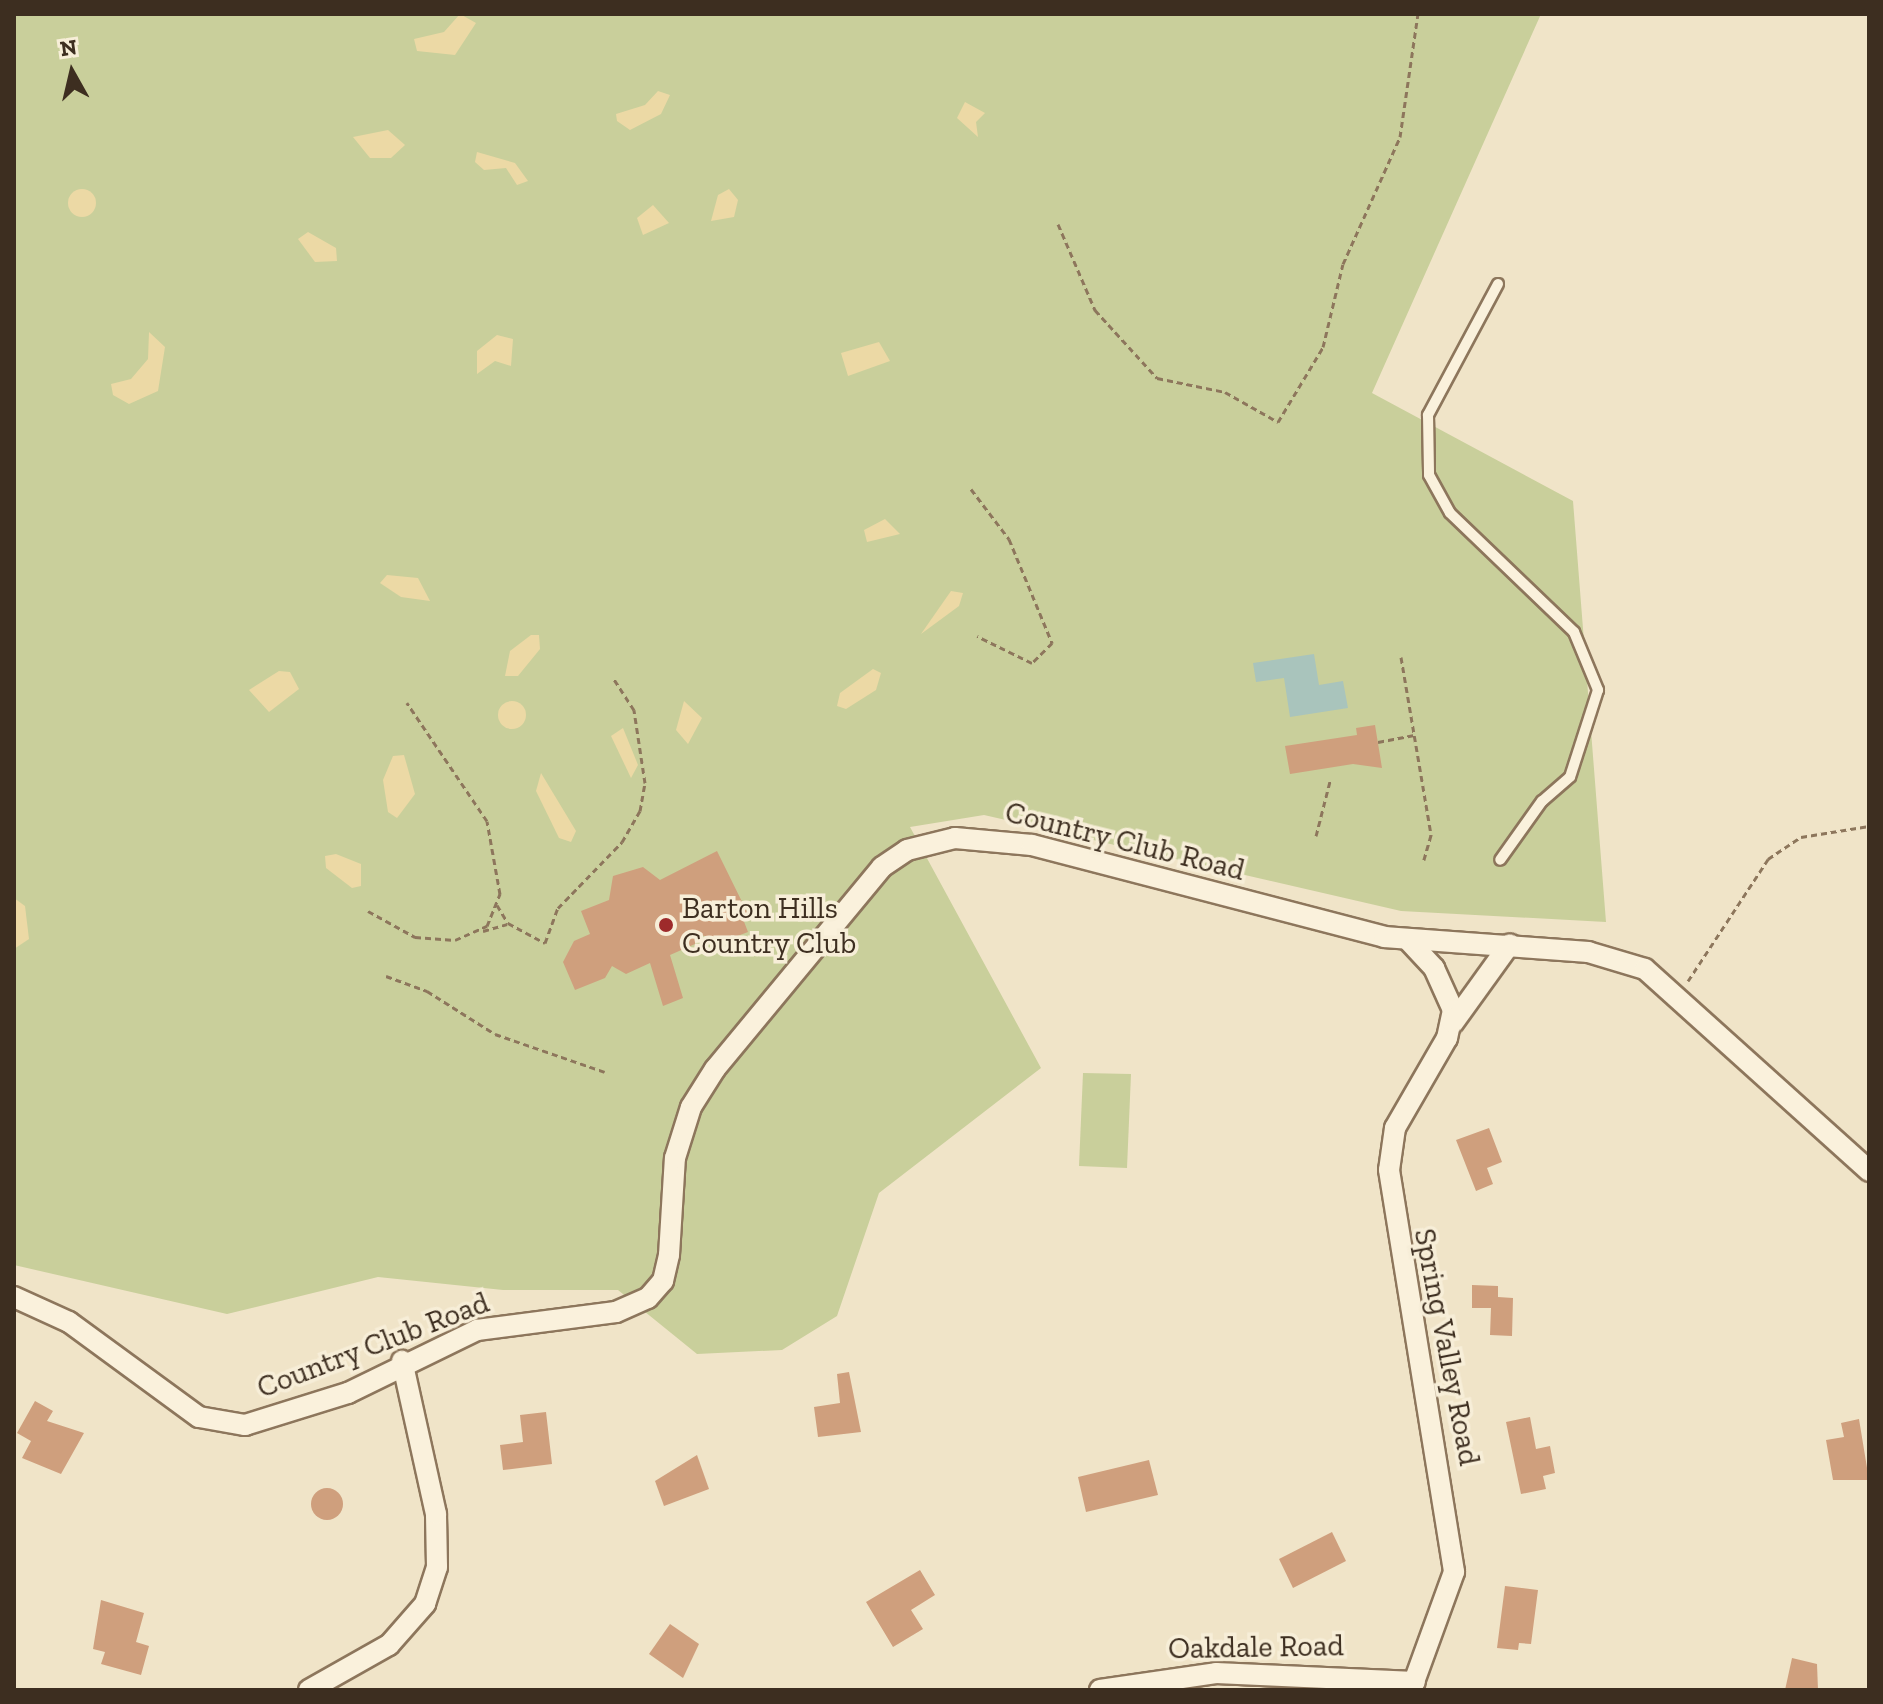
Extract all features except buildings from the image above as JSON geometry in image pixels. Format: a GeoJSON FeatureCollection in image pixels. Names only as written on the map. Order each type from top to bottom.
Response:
{"type":"FeatureCollection","features":[{"type":"Feature","properties":{"kind":"street","name":"Country Club Road"},"geometry":{"type":"LineString","coordinates":[[14,1297],[69,1322],[199,1417],[245,1425],[348,1393],[402,1361],[477,1330],[616,1312],[648,1298],[666,1268],[675,1158],[691,1107],[827,927],[907,850],[955,838],[1032,845],[1407,939],[1588,952],[1645,969],[1869,1171]]}},
{"type":"Feature","properties":{"kind":"street"},"geometry":{"type":"LineString","coordinates":[[1407,939],[1450,994],[1453,1023]]}},
{"type":"Feature","properties":{"kind":"street","name":"Spring Valley Road"},"geometry":{"type":"LineString","coordinates":[[1413,1686],[1454,1572],[1389,1170],[1395,1128],[1453,1023],[1510,944]]}},
{"type":"Feature","properties":{"kind":"street"},"geometry":{"type":"LineString","coordinates":[[309,1690],[389,1645],[425,1604],[437,1567],[436,1514],[402,1361]]}},
{"type":"Feature","properties":{"kind":"street","name":"Oakdale Road"},"geometry":{"type":"LineString","coordinates":[[1100,1690],[1216,1673],[1413,1686]]}},
{"type":"Feature","properties":{"kind":"lane"},"geometry":{"type":"LineString","coordinates":[[1498,284],[1428,415],[1429,475],[1450,513],[1574,632],[1598,690],[1570,777],[1542,801],[1500,860]]}},
{"type":"Feature","properties":{"kind":"path"},"geometry":{"type":"LineString","coordinates":[[1058,224],[1095,310],[1157,378],[1225,392],[1278,422],[1323,347],[1343,264],[1400,137],[1418,14]]}},
{"type":"Feature","properties":{"kind":"path"},"geometry":{"type":"LineString","coordinates":[[971,489],[1009,539],[1052,643],[1032,663],[977,636]]}},
{"type":"Feature","properties":{"kind":"path"},"geometry":{"type":"LineString","coordinates":[[1401,657],[1431,835],[1424,860]]}},
{"type":"Feature","properties":{"kind":"path"},"geometry":{"type":"LineString","coordinates":[[497,905],[508,923],[545,943],[558,908],[622,842],[640,811],[645,783],[634,710],[613,678]]}},
{"type":"Feature","properties":{"kind":"path"},"geometry":{"type":"LineString","coordinates":[[407,703],[487,821],[500,861],[497,905],[480,932]]}},
{"type":"Feature","properties":{"kind":"path"},"geometry":{"type":"LineString","coordinates":[[1378,742],[1414,735]]}},
{"type":"Feature","properties":{"kind":"path"},"geometry":{"type":"LineString","coordinates":[[1316,836],[1330,781]]}},
{"type":"Feature","properties":{"kind":"path"},"geometry":{"type":"LineString","coordinates":[[1677,998],[1768,859],[1801,837],[1869,826]]}},
{"type":"Feature","properties":{"kind":"path"},"geometry":{"type":"LineString","coordinates":[[368,911],[415,937],[455,940],[508,923]]}},
{"type":"Feature","properties":{"kind":"path"},"geometry":{"type":"LineString","coordinates":[[386,976],[427,991],[495,1034],[605,1072]]}},
{"type":"Feature","properties":{"kind":"green space","name":"Barton Hills Country Club"},"geometry":{"type":"Polygon","coordinates":[[[14,14],[1541,14],[1372,393],[1573,501],[1606,922],[1401,911],[984,815],[910,827],[1041,1068],[879,1193],[837,1316],[782,1350],[697,1354],[618,1290],[503,1290],[378,1277],[227,1314],[14,1265],[14,14]]]}},
{"type":"Feature","properties":{"kind":"green space"},"geometry":{"type":"Polygon","coordinates":[[[1083,1073],[1131,1074],[1127,1168],[1079,1166],[1083,1073]]]}},
{"type":"Feature","properties":{"kind":"sand"},"geometry":{"type":"Polygon","coordinates":[[[460,14],[476,23],[455,55],[417,51],[414,39],[444,32],[460,14]]]}},
{"type":"Feature","properties":{"kind":"sand"},"geometry":{"type":"Polygon","coordinates":[[[658,91],[670,95],[661,114],[630,130],[617,121],[616,114],[645,105],[658,91]]]}},
{"type":"Feature","properties":{"kind":"sand"},"geometry":{"type":"Polygon","coordinates":[[[965,102],[985,113],[976,122],[978,137],[957,118],[965,102]]]}},
{"type":"Feature","properties":{"kind":"sand"},"geometry":{"type":"Polygon","coordinates":[[[388,130],[405,145],[391,158],[370,158],[353,137],[388,130]]]}},
{"type":"Feature","properties":{"kind":"sand"},"geometry":{"type":"Polygon","coordinates":[[[477,152],[515,163],[528,181],[517,185],[506,168],[484,170],[475,162],[477,152]]]}},
{"type":"Feature","properties":{"kind":"sand"},"geometry":{"type":"Polygon","coordinates":[[[82,189],[92,193],[96,203],[92,213],[82,217],[72,213],[68,203],[72,193],[82,189]]]}},
{"type":"Feature","properties":{"kind":"sand"},"geometry":{"type":"Polygon","coordinates":[[[729,189],[738,200],[734,217],[711,221],[718,195],[729,189]]]}},
{"type":"Feature","properties":{"kind":"sand"},"geometry":{"type":"Polygon","coordinates":[[[653,205],[669,223],[643,235],[637,218],[653,205]]]}},
{"type":"Feature","properties":{"kind":"sand"},"geometry":{"type":"Polygon","coordinates":[[[308,232],[336,248],[337,261],[315,262],[298,239],[308,232]]]}},
{"type":"Feature","properties":{"kind":"sand"},"geometry":{"type":"Polygon","coordinates":[[[149,332],[165,347],[158,391],[129,404],[113,395],[111,384],[131,379],[148,359],[149,332]]]}},
{"type":"Feature","properties":{"kind":"sand"},"geometry":{"type":"Polygon","coordinates":[[[497,335],[513,339],[511,366],[495,361],[477,374],[477,351],[497,335]]]}},
{"type":"Feature","properties":{"kind":"sand"},"geometry":{"type":"Polygon","coordinates":[[[879,342],[890,361],[848,376],[841,353],[879,342]]]}},
{"type":"Feature","properties":{"kind":"sand"},"geometry":{"type":"Polygon","coordinates":[[[885,519],[900,534],[867,542],[864,530],[885,519]]]}},
{"type":"Feature","properties":{"kind":"sand"},"geometry":{"type":"Polygon","coordinates":[[[387,575],[418,578],[430,601],[401,597],[380,583],[387,575]]]}},
{"type":"Feature","properties":{"kind":"sand"},"geometry":{"type":"Polygon","coordinates":[[[951,591],[963,593],[959,606],[921,634],[951,591]]]}},
{"type":"Feature","properties":{"kind":"sand"},"geometry":{"type":"Polygon","coordinates":[[[531,635],[539,635],[540,649],[518,676],[505,676],[510,651],[531,635]]]}},
{"type":"Feature","properties":{"kind":"sand"},"geometry":{"type":"Polygon","coordinates":[[[873,669],[881,673],[876,690],[846,709],[837,706],[840,693],[873,669]]]}},
{"type":"Feature","properties":{"kind":"sand"},"geometry":{"type":"Polygon","coordinates":[[[279,671],[290,672],[299,689],[269,712],[249,690],[279,671]]]}},
{"type":"Feature","properties":{"kind":"sand"},"geometry":{"type":"Polygon","coordinates":[[[512,701],[522,705],[526,715],[522,725],[512,729],[502,725],[498,715],[502,705],[512,701]]]}},
{"type":"Feature","properties":{"kind":"sand"},"geometry":{"type":"Polygon","coordinates":[[[684,701],[702,718],[688,744],[676,730],[684,701]]]}},
{"type":"Feature","properties":{"kind":"sand"},"geometry":{"type":"Polygon","coordinates":[[[623,728],[638,765],[631,778],[611,736],[623,728]]]}},
{"type":"Feature","properties":{"kind":"sand"},"geometry":{"type":"Polygon","coordinates":[[[404,755],[415,794],[397,818],[388,812],[383,780],[393,756],[404,755]]]}},
{"type":"Feature","properties":{"kind":"sand"},"geometry":{"type":"Polygon","coordinates":[[[541,773],[576,831],[571,842],[559,838],[536,791],[541,773]]]}},
{"type":"Feature","properties":{"kind":"sand"},"geometry":{"type":"Polygon","coordinates":[[[336,854],[361,864],[361,886],[352,888],[326,868],[325,856],[336,854]]]}},
{"type":"Feature","properties":{"kind":"sand"},"geometry":{"type":"Polygon","coordinates":[[[14,898],[25,906],[29,939],[14,949],[14,898]]]}},
{"type":"Feature","properties":{"kind":"water"},"geometry":{"type":"Polygon","coordinates":[[[1314,654],[1319,685],[1343,681],[1348,708],[1290,717],[1284,678],[1256,682],[1253,663],[1314,654]]]}},
{"type":"Feature","properties":{"kind":"place","name":"Barton Hills Country Club"},"geometry":{"type":"Point","coordinates":[666,925]}}]}
